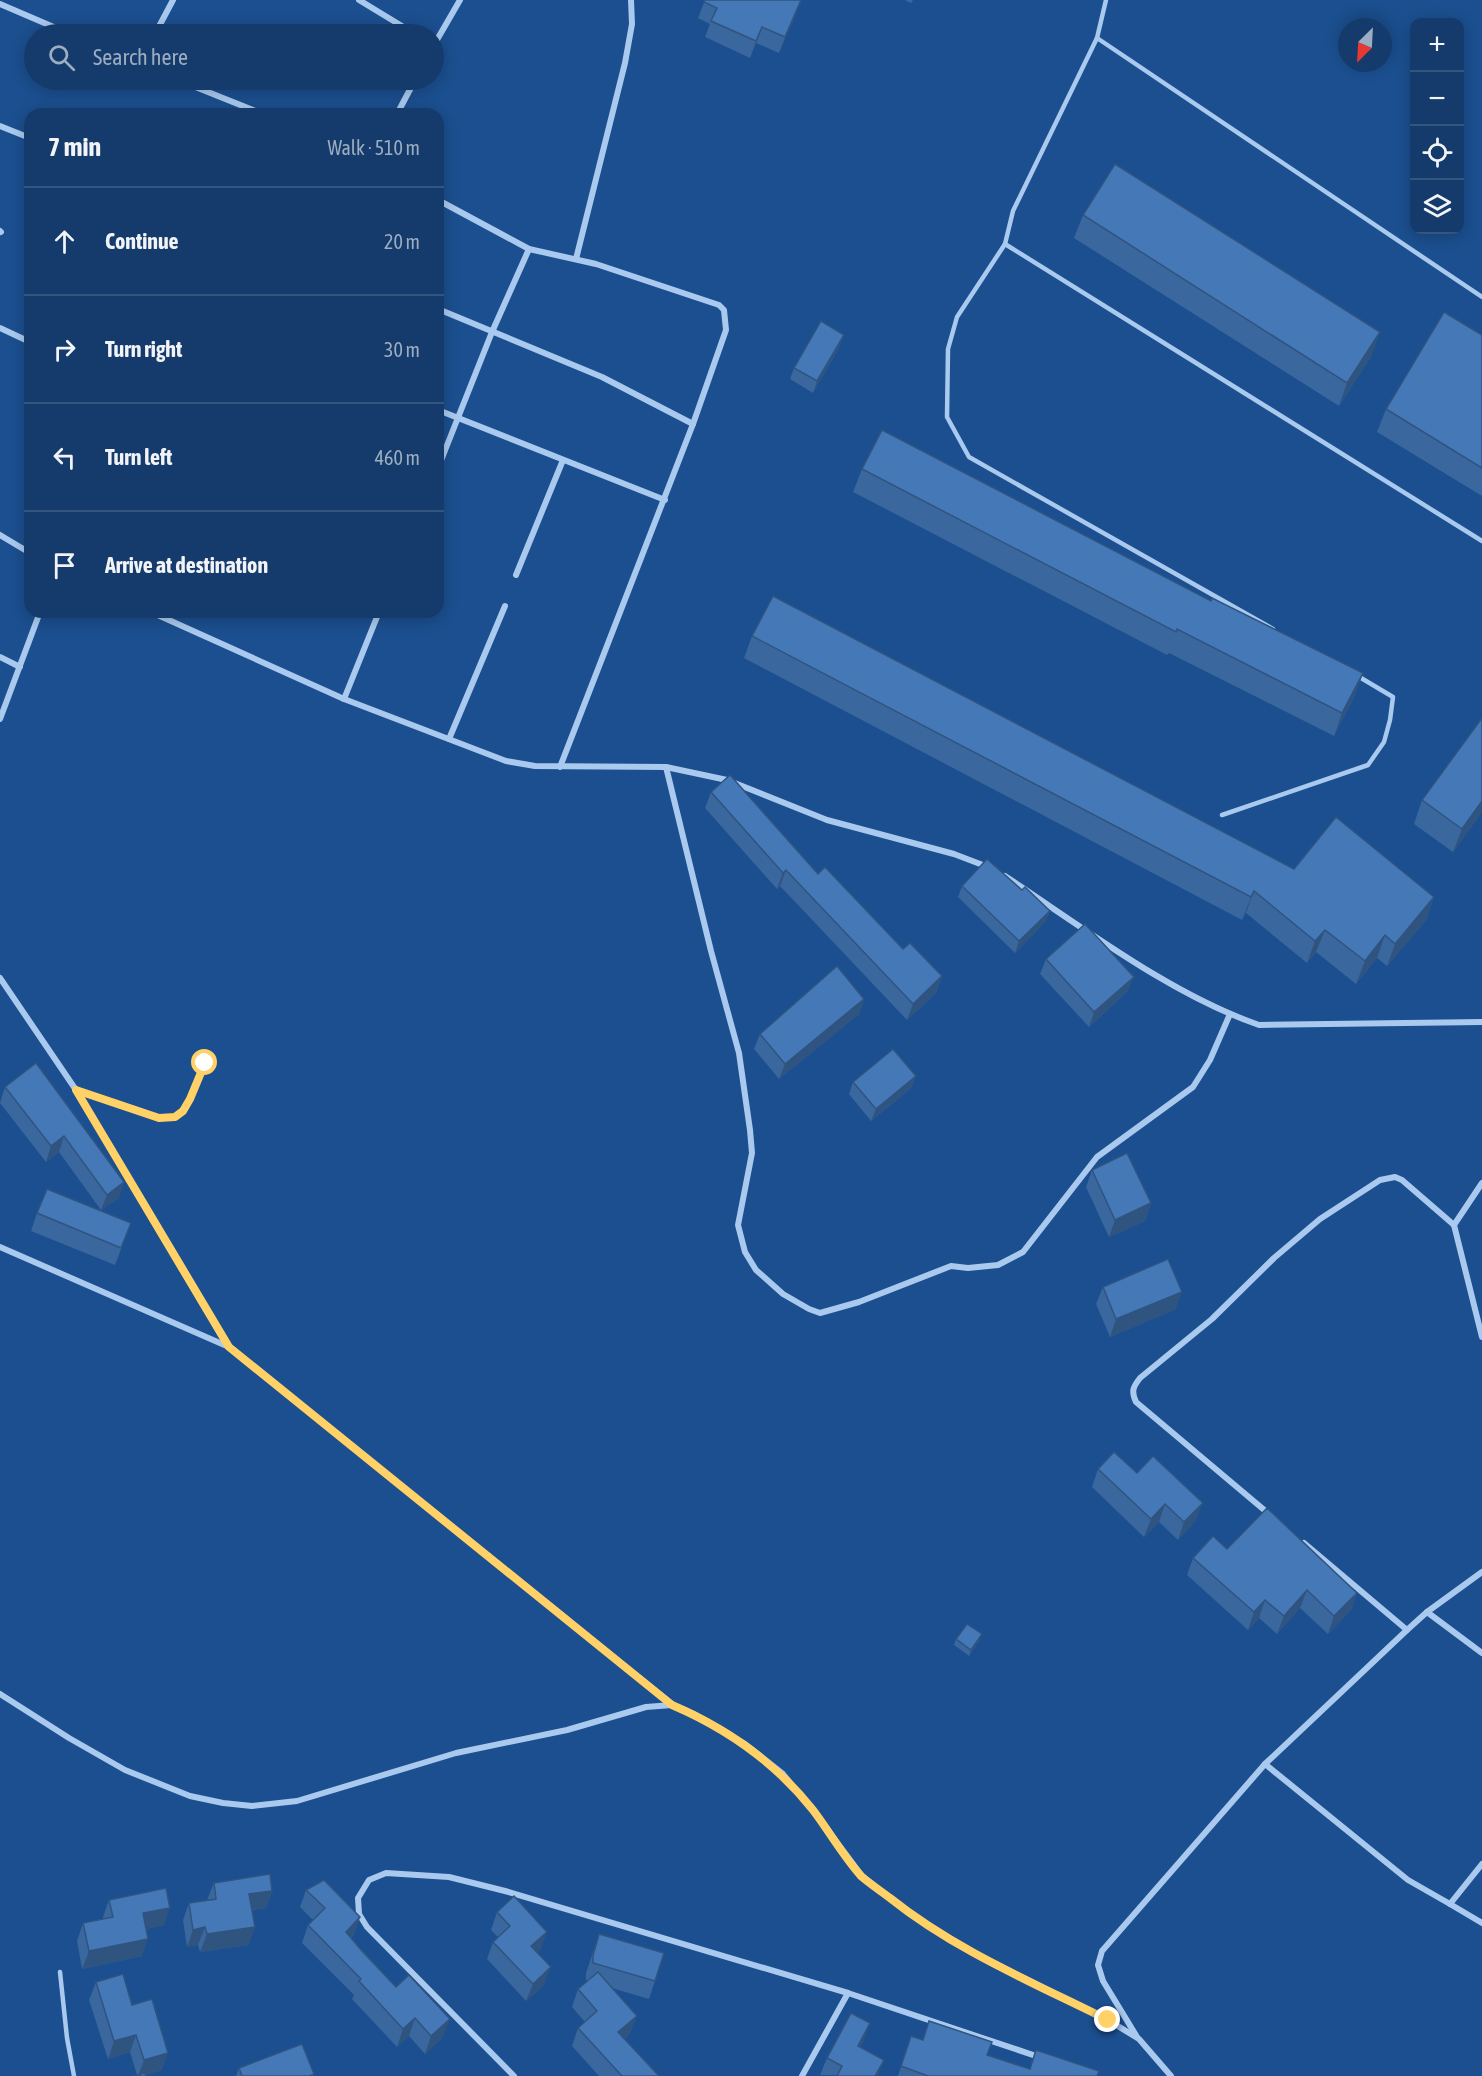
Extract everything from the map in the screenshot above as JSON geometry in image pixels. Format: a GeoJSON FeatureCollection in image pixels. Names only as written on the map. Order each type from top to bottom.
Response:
{"type":"FeatureCollection","features":[{"type":"Feature","properties":{"kind":"street"},"geometry":{"type":"LineString","coordinates":[[160,24],[173,0]]}},
{"type":"Feature","properties":{"kind":"street"},"geometry":{"type":"LineString","coordinates":[[360,0],[399,24]]}},
{"type":"Feature","properties":{"kind":"street"},"geometry":{"type":"LineString","coordinates":[[444,27],[459,0]]}},
{"type":"Feature","properties":{"kind":"street"},"geometry":{"type":"LineString","coordinates":[[576,259],[625,63],[632,24],[631,0]]}},
{"type":"Feature","properties":{"kind":"street"},"geometry":{"type":"LineString","coordinates":[[0,4],[47,24]]}},
{"type":"Feature","properties":{"kind":"street"},"geometry":{"type":"LineString","coordinates":[[201,90],[244,108]]}},
{"type":"Feature","properties":{"kind":"street"},"geometry":{"type":"LineString","coordinates":[[400,108],[410,90]]}},
{"type":"Feature","properties":{"kind":"street"},"geometry":{"type":"LineString","coordinates":[[0,126],[24,136]]}},
{"type":"Feature","properties":{"kind":"street"},"geometry":{"type":"LineString","coordinates":[[444,203],[529,249],[596,264],[719,305],[724,310],[726,330],[693,424],[560,767]]}},
{"type":"Feature","properties":{"kind":"street"},"geometry":{"type":"LineString","coordinates":[[444,452],[492,332],[529,249]]}},
{"type":"Feature","properties":{"kind":"street"},"geometry":{"type":"LineString","coordinates":[[444,312],[602,377],[693,424]]}},
{"type":"Feature","properties":{"kind":"street"},"geometry":{"type":"LineString","coordinates":[[0,328],[24,339]]}},
{"type":"Feature","properties":{"kind":"street"},"geometry":{"type":"LineString","coordinates":[[444,413],[665,500]]}},
{"type":"Feature","properties":{"kind":"street"},"geometry":{"type":"LineString","coordinates":[[516,575],[563,460]]}},
{"type":"Feature","properties":{"kind":"street"},"geometry":{"type":"LineString","coordinates":[[0,535],[24,549]]}},
{"type":"Feature","properties":{"kind":"street"},"geometry":{"type":"LineString","coordinates":[[449,739],[505,606]]}},
{"type":"Feature","properties":{"kind":"street"},"geometry":{"type":"LineString","coordinates":[[0,719],[38,618]]}},
{"type":"Feature","properties":{"kind":"street"},"geometry":{"type":"LineString","coordinates":[[164,618],[344,699],[506,761],[560,767],[666,767],[727,780],[827,820],[954,854],[995,870],[1161,978],[1230,1014],[1259,1025],[1482,1022]]}},
{"type":"Feature","properties":{"kind":"street"},"geometry":{"type":"LineString","coordinates":[[344,699],[377,618]]}},
{"type":"Feature","properties":{"kind":"street"},"geometry":{"type":"LineString","coordinates":[[0,657],[20,667]]}},
{"type":"Feature","properties":{"kind":"street"},"geometry":{"type":"LineString","coordinates":[[666,767],[711,951],[739,1053],[752,1153],[738,1225],[745,1252],[756,1270],[783,1294],[808,1309],[820,1313],[859,1302],[951,1266],[968,1268],[998,1265],[1023,1252],[1097,1157],[1193,1088],[1210,1060],[1230,1014]]}},
{"type":"Feature","properties":{"kind":"street"},"geometry":{"type":"LineString","coordinates":[[0,978],[76,1090],[229,1347]]}},
{"type":"Feature","properties":{"kind":"street"},"geometry":{"type":"LineString","coordinates":[[1272,1516],[1136,1402],[1132,1393],[1134,1385],[1140,1378],[1187,1337],[1212,1319],[1274,1258],[1320,1219],[1380,1180],[1395,1177],[1402,1180],[1454,1225],[1482,1337]]}},
{"type":"Feature","properties":{"kind":"street"},"geometry":{"type":"LineString","coordinates":[[1454,1225],[1482,1183]]}},
{"type":"Feature","properties":{"kind":"street"},"geometry":{"type":"LineString","coordinates":[[0,1247],[229,1347],[672,1705],[694,1714],[745,1744],[782,1773],[812,1809],[861,1876],[910,1914],[966,1949],[1108,2020],[1138,2039]]}},
{"type":"Feature","properties":{"kind":"street"},"geometry":{"type":"LineString","coordinates":[[1299,1539],[1407,1629]]}},
{"type":"Feature","properties":{"kind":"street"},"geometry":{"type":"LineString","coordinates":[[1171,2076],[1138,2039],[1103,1981],[1098,1965],[1102,1951],[1265,1764],[1407,1629],[1482,1572]]}},
{"type":"Feature","properties":{"kind":"street"},"geometry":{"type":"LineString","coordinates":[[1427,1612],[1482,1653]]}},
{"type":"Feature","properties":{"kind":"street"},"geometry":{"type":"LineString","coordinates":[[0,1694],[125,1770],[190,1796],[252,1806],[297,1801],[456,1753],[567,1730],[646,1707],[672,1705]]}},
{"type":"Feature","properties":{"kind":"street"},"geometry":{"type":"LineString","coordinates":[[1265,1764],[1408,1880],[1482,1923]]}},
{"type":"Feature","properties":{"kind":"street"},"geometry":{"type":"LineString","coordinates":[[1450,1904],[1482,1864]]}},
{"type":"Feature","properties":{"kind":"street"},"geometry":{"type":"LineString","coordinates":[[513,2076],[367,1927],[359,1914],[358,1898],[369,1880],[386,1873],[449,1878],[494,1888],[848,1993],[1052,2061]]}},
{"type":"Feature","properties":{"kind":"street"},"geometry":{"type":"LineString","coordinates":[[802,2076],[848,1993]]}},
{"type":"Feature","properties":{"kind":"lane"},"geometry":{"type":"LineString","coordinates":[[1106,0],[1097,38],[1013,211],[1005,244],[957,317],[948,349],[947,417],[969,457],[1279,632]]}},
{"type":"Feature","properties":{"kind":"lane"},"geometry":{"type":"LineString","coordinates":[[1097,38],[1482,297]]}},
{"type":"Feature","properties":{"kind":"lane"},"geometry":{"type":"LineString","coordinates":[[1005,244],[1482,541]]}},
{"type":"Feature","properties":{"kind":"lane"},"geometry":{"type":"LineString","coordinates":[[1222,815],[1368,765],[1384,742],[1393,697],[1351,672]]}},
{"type":"Feature","properties":{"kind":"lane"},"geometry":{"type":"LineString","coordinates":[[76,1090],[159,1118],[175,1117],[183,1111],[190,1099],[205,1063]]}},
{"type":"Feature","properties":{"kind":"lane"},"geometry":{"type":"LineString","coordinates":[[60,1972],[67,2038],[74,2076]]}},
{"type":"Feature","properties":{"kind":"building"},"geometry":{"type":"Polygon","coordinates":[[[705,0],[801,0],[785,37],[762,27],[756,41],[711,21],[717,8],[704,2],[705,0]]]}},
{"type":"Feature","properties":{"kind":"building"},"geometry":{"type":"Polygon","coordinates":[[[1115,164],[1380,332],[1347,383],[1083,215],[1115,164]]]}},
{"type":"Feature","properties":{"kind":"building"},"geometry":{"type":"Polygon","coordinates":[[[1444,312],[1482,335],[1482,468],[1386,409],[1444,312]]]}},
{"type":"Feature","properties":{"kind":"building"},"geometry":{"type":"Polygon","coordinates":[[[821,321],[844,335],[817,381],[794,368],[821,321]]]}},
{"type":"Feature","properties":{"kind":"building"},"geometry":{"type":"Polygon","coordinates":[[[882,430],[1211,601],[1212,598],[1363,673],[1342,713],[1177,629],[1176,632],[862,469],[882,430]]]}},
{"type":"Feature","properties":{"kind":"building"},"geometry":{"type":"Polygon","coordinates":[[[773,596],[1294,869],[1336,817],[1434,897],[1395,944],[1385,935],[1365,961],[1325,930],[1315,941],[1254,891],[1251,897],[752,636],[773,596]]]}},
{"type":"Feature","properties":{"kind":"building"},"geometry":{"type":"Polygon","coordinates":[[[1482,718],[1482,801],[1462,829],[1422,800],[1482,718]]]}},
{"type":"Feature","properties":{"kind":"building"},"geometry":{"type":"Polygon","coordinates":[[[730,775],[818,874],[825,867],[903,949],[910,943],[942,976],[913,1004],[786,870],[783,873],[711,792],[730,775]]]}},
{"type":"Feature","properties":{"kind":"building"},"geometry":{"type":"Polygon","coordinates":[[[987,859],[1022,890],[1025,887],[1050,911],[1019,941],[962,886],[987,859]]]}},
{"type":"Feature","properties":{"kind":"building"},"geometry":{"type":"Polygon","coordinates":[[[1085,924],[1134,977],[1094,1012],[1046,959],[1085,924]]]}},
{"type":"Feature","properties":{"kind":"building"},"geometry":{"type":"Polygon","coordinates":[[[837,966],[864,999],[785,1064],[760,1034],[837,966]]]}},
{"type":"Feature","properties":{"kind":"building"},"geometry":{"type":"Polygon","coordinates":[[[893,1049],[916,1076],[876,1109],[853,1082],[893,1049]]]}},
{"type":"Feature","properties":{"kind":"building"},"geometry":{"type":"Polygon","coordinates":[[[36,1063],[124,1182],[107,1195],[64,1136],[51,1146],[5,1087],[36,1063]]]}},
{"type":"Feature","properties":{"kind":"building"},"geometry":{"type":"Polygon","coordinates":[[[1127,1153],[1151,1203],[1115,1220],[1092,1170],[1127,1153]]]}},
{"type":"Feature","properties":{"kind":"building"},"geometry":{"type":"Polygon","coordinates":[[[47,1189],[131,1223],[121,1248],[37,1213],[47,1189]]]}},
{"type":"Feature","properties":{"kind":"building"},"geometry":{"type":"Polygon","coordinates":[[[1168,1259],[1182,1292],[1116,1319],[1103,1287],[1168,1259]]]}},
{"type":"Feature","properties":{"kind":"building"},"geometry":{"type":"Polygon","coordinates":[[[1114,1452],[1137,1473],[1153,1456],[1203,1503],[1184,1522],[1165,1504],[1151,1519],[1098,1469],[1114,1452]]]}},
{"type":"Feature","properties":{"kind":"building"},"geometry":{"type":"Polygon","coordinates":[[[1267,1508],[1357,1593],[1334,1616],[1307,1590],[1284,1616],[1265,1600],[1254,1612],[1193,1558],[1213,1536],[1227,1549],[1267,1508]]]}},
{"type":"Feature","properties":{"kind":"building"},"geometry":{"type":"Polygon","coordinates":[[[967,1624],[982,1634],[971,1650],[956,1639],[967,1624]]]}},
{"type":"Feature","properties":{"kind":"building"},"geometry":{"type":"Polygon","coordinates":[[[270,1874],[272,1891],[249,1894],[255,1927],[207,1934],[205,1927],[193,1930],[189,1903],[216,1899],[214,1883],[270,1874]]]}},
{"type":"Feature","properties":{"kind":"building"},"geometry":{"type":"Polygon","coordinates":[[[324,1880],[360,1917],[346,1932],[362,1951],[396,1987],[409,1975],[450,2019],[431,2036],[415,2018],[403,2029],[359,1981],[361,1979],[308,1925],[325,1908],[306,1890],[324,1880]]]}},
{"type":"Feature","properties":{"kind":"building"},"geometry":{"type":"Polygon","coordinates":[[[166,1888],[170,1908],[143,1913],[148,1939],[89,1951],[83,1923],[113,1917],[109,1900],[166,1888]]]}},
{"type":"Feature","properties":{"kind":"building"},"geometry":{"type":"Polygon","coordinates":[[[514,1896],[547,1932],[531,1946],[551,1967],[533,1984],[493,1942],[510,1926],[497,1912],[514,1896]]]}},
{"type":"Feature","properties":{"kind":"building"},"geometry":{"type":"Polygon","coordinates":[[[599,1934],[664,1953],[655,1981],[593,1963],[599,1934]]]}},
{"type":"Feature","properties":{"kind":"building"},"geometry":{"type":"Polygon","coordinates":[[[598,1972],[637,2016],[618,2032],[659,2076],[622,2076],[578,2028],[597,2011],[578,1989],[598,1972]]]}},
{"type":"Feature","properties":{"kind":"building"},"geometry":{"type":"Polygon","coordinates":[[[123,1974],[132,2005],[152,1999],[168,2053],[144,2060],[136,2035],[114,2041],[96,1982],[123,1974]]]}},
{"type":"Feature","properties":{"kind":"building"},"geometry":{"type":"Polygon","coordinates":[[[851,2013],[870,2023],[858,2046],[884,2060],[875,2076],[837,2076],[842,2066],[827,2058],[851,2013]]]}},
{"type":"Feature","properties":{"kind":"building"},"geometry":{"type":"Polygon","coordinates":[[[929,2021],[992,2042],[987,2055],[1030,2069],[1036,2050],[1099,2071],[1097,2076],[928,2076],[901,2066],[911,2036],[923,2040],[929,2021]]]}},
{"type":"Feature","properties":{"kind":"building"},"geometry":{"type":"Polygon","coordinates":[[[302,2044],[314,2074],[309,2076],[242,2076],[239,2068],[302,2044]]]}},
{"type":"Feature","properties":{"kind":"route"},"geometry":{"type":"LineString","coordinates":[[205,1063],[190,1099],[183,1111],[175,1117],[159,1118],[76,1090],[229,1347],[672,1705],[694,1714],[745,1744],[782,1773],[812,1809],[861,1876],[910,1914],[966,1949],[1108,2020]]}}]}
